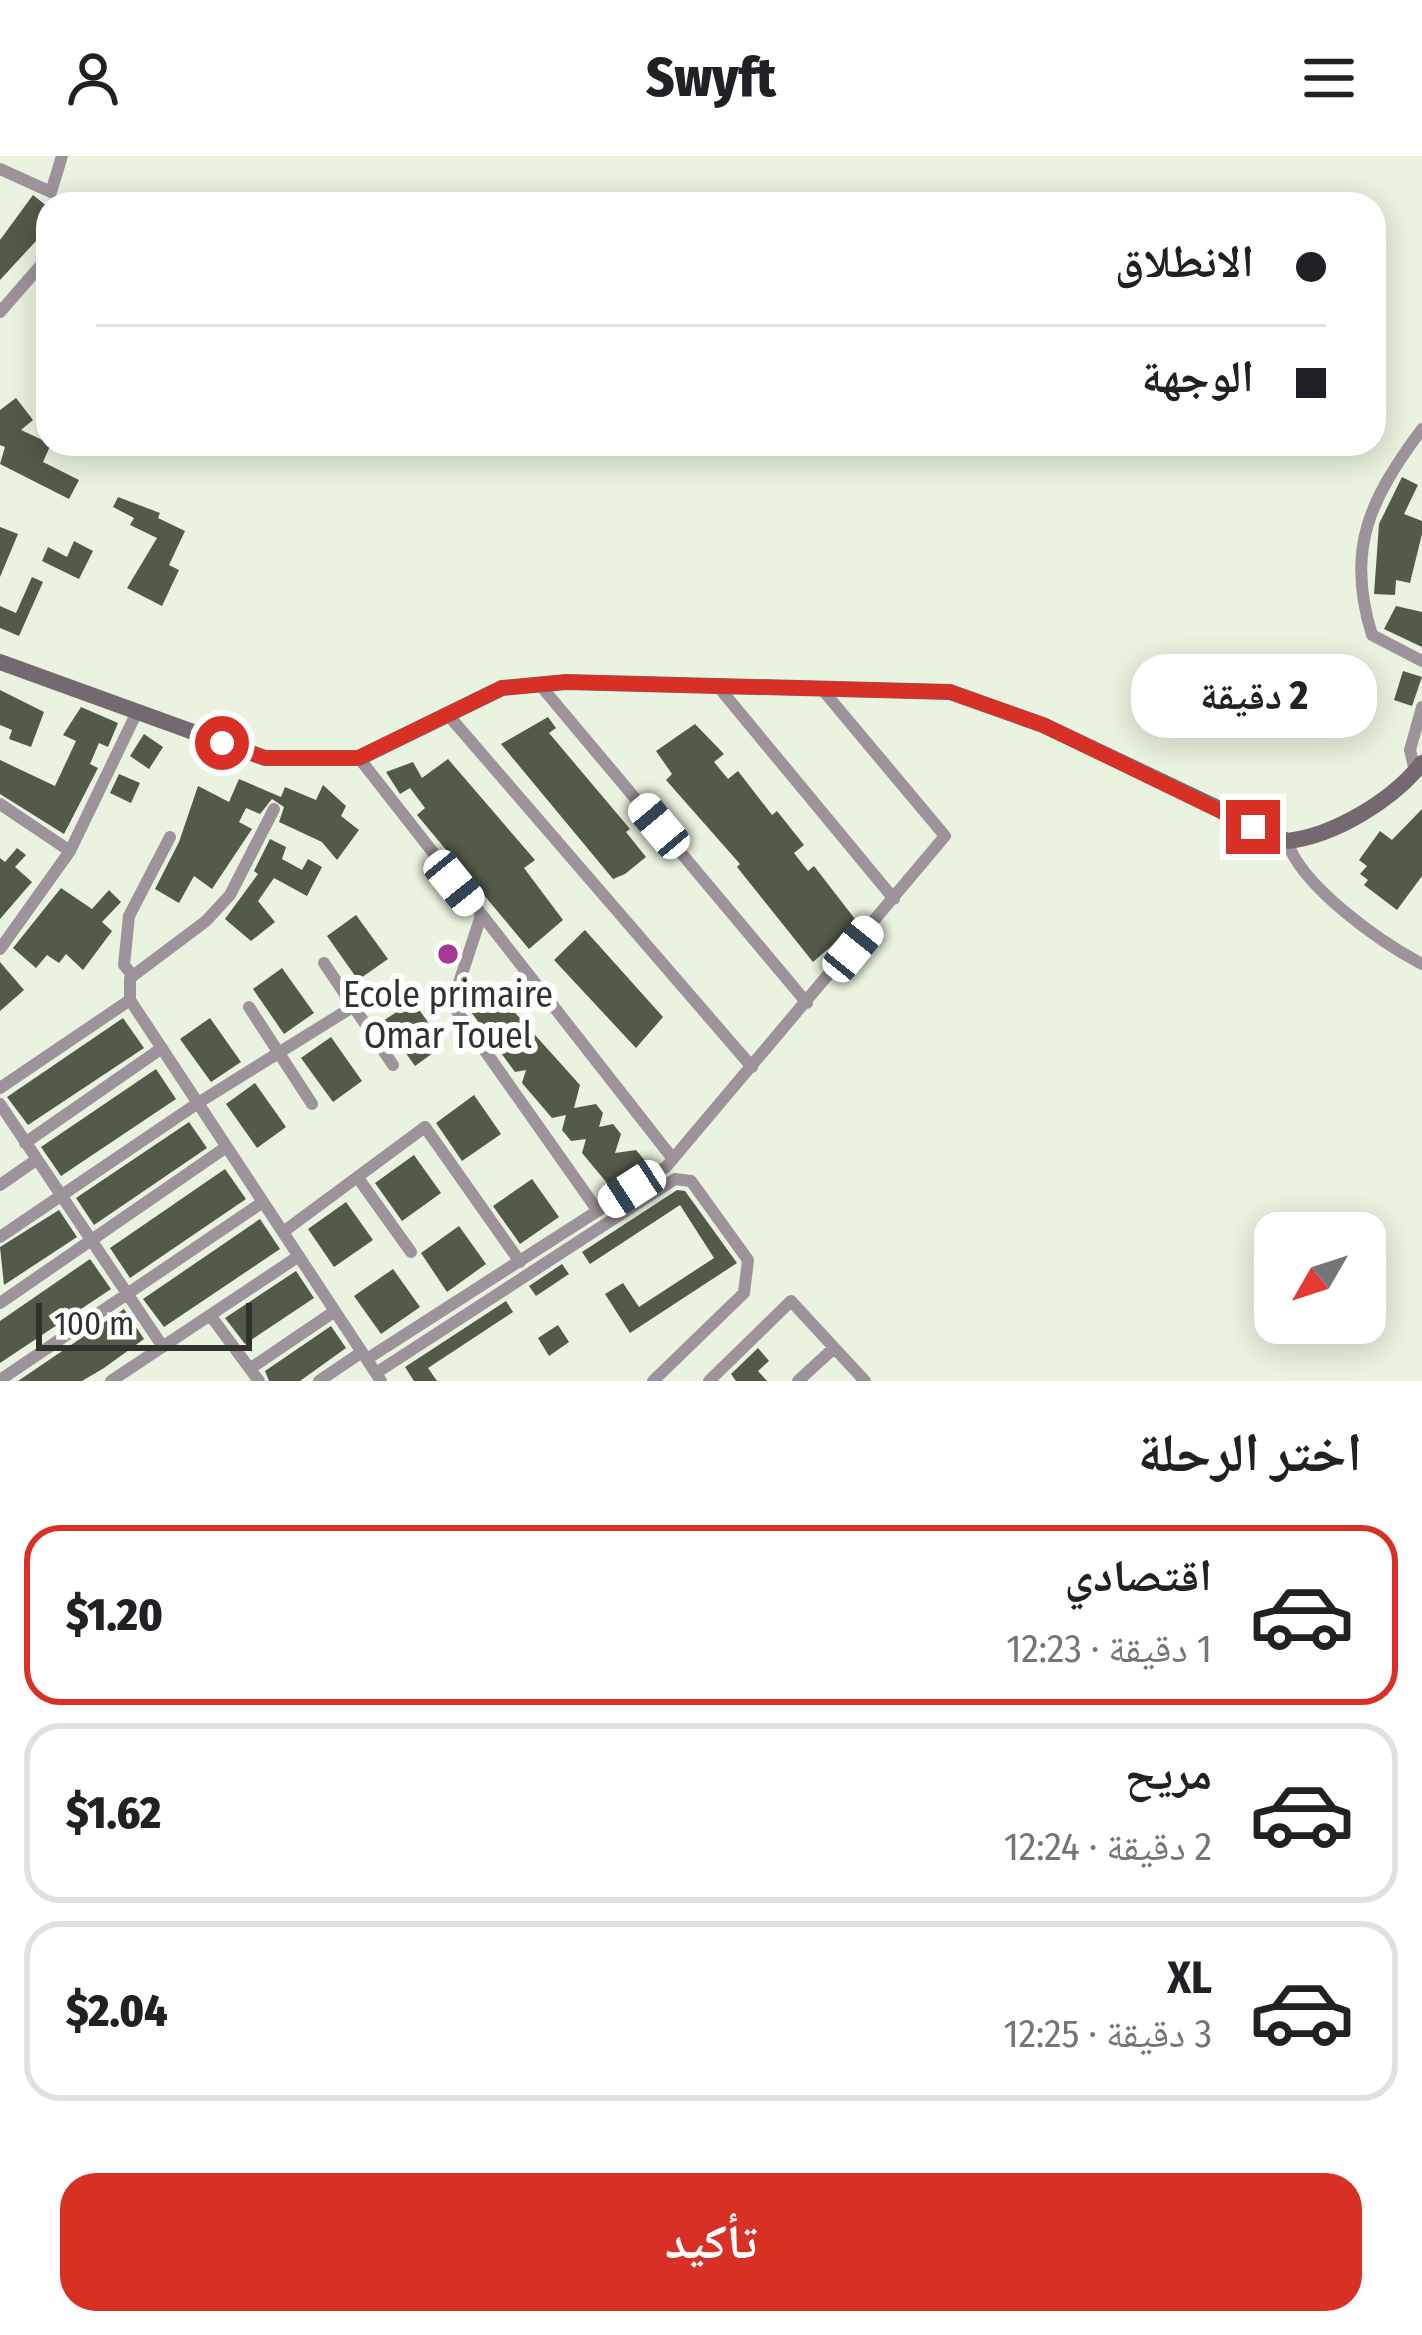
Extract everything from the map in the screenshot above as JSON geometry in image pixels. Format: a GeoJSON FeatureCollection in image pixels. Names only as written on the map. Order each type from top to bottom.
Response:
{"type":"FeatureCollection","features":[{"type":"Feature","properties":{"kind":"main road"},"geometry":{"type":"LineString","coordinates":[[0,662],[265,758],[358,758],[502,688],[715,683],[950,692],[1043,725],[1287,842],[1364,812],[1419,767]]}},
{"type":"Feature","properties":{"kind":"street"},"geometry":{"type":"LineString","coordinates":[[0,170],[51,192],[62,156]]}},
{"type":"Feature","properties":{"kind":"street"},"geometry":{"type":"LineString","coordinates":[[0,312],[36,271]]}},
{"type":"Feature","properties":{"kind":"street"},"geometry":{"type":"LineString","coordinates":[[1422,429],[1366,518],[1357,573],[1372,635],[1422,661]]}},
{"type":"Feature","properties":{"kind":"street"},"geometry":{"type":"LineString","coordinates":[[715,683],[894,898]]}},
{"type":"Feature","properties":{"kind":"street"},"geometry":{"type":"LineString","coordinates":[[540,685],[807,1003]]}},
{"type":"Feature","properties":{"kind":"street"},"geometry":{"type":"LineString","coordinates":[[319,1381],[520,1262],[674,1159],[945,836],[821,687]]}},
{"type":"Feature","properties":{"kind":"street"},"geometry":{"type":"LineString","coordinates":[[1419,767],[1410,750],[1422,707]]}},
{"type":"Feature","properties":{"kind":"street"},"geometry":{"type":"LineString","coordinates":[[0,949],[70,851],[136,712]]}},
{"type":"Feature","properties":{"kind":"street"},"geometry":{"type":"LineString","coordinates":[[449,716],[752,1066]]}},
{"type":"Feature","properties":{"kind":"street"},"geometry":{"type":"LineString","coordinates":[[358,758],[674,1159]]}},
{"type":"Feature","properties":{"kind":"street"},"geometry":{"type":"LineString","coordinates":[[0,804],[70,851]]}},
{"type":"Feature","properties":{"kind":"street"},"geometry":{"type":"LineString","coordinates":[[274,808],[230,895],[206,921],[134,976],[130,1000],[225,1148],[379,1377],[675,1179],[691,1181],[748,1260],[744,1293],[653,1381]]}},
{"type":"Feature","properties":{"kind":"street"},"geometry":{"type":"LineString","coordinates":[[134,976],[124,964],[129,916],[170,838]]}},
{"type":"Feature","properties":{"kind":"street"},"geometry":{"type":"LineString","coordinates":[[1287,842],[1294,864],[1390,948],[1422,964]]}},
{"type":"Feature","properties":{"kind":"street"},"geometry":{"type":"LineString","coordinates":[[481,916],[452,1004],[598,1211]]}},
{"type":"Feature","properties":{"kind":"street"},"geometry":{"type":"LineString","coordinates":[[323,963],[393,1065]]}},
{"type":"Feature","properties":{"kind":"street"},"geometry":{"type":"LineString","coordinates":[[0,1088],[130,1000]]}},
{"type":"Feature","properties":{"kind":"street"},"geometry":{"type":"LineString","coordinates":[[0,1237],[198,1102],[354,1006]]}},
{"type":"Feature","properties":{"kind":"street"},"geometry":{"type":"LineString","coordinates":[[248,1007],[312,1104]]}},
{"type":"Feature","properties":{"kind":"street"},"geometry":{"type":"LineString","coordinates":[[26,1143],[162,1048]]}},
{"type":"Feature","properties":{"kind":"street"},"geometry":{"type":"LineString","coordinates":[[0,1104],[163,1346]]}},
{"type":"Feature","properties":{"kind":"street"},"geometry":{"type":"LineString","coordinates":[[283,1232],[425,1127],[520,1262]]}},
{"type":"Feature","properties":{"kind":"street"},"geometry":{"type":"LineString","coordinates":[[0,1304],[225,1148]]}},
{"type":"Feature","properties":{"kind":"street"},"geometry":{"type":"LineString","coordinates":[[0,1185],[36,1160]]}},
{"type":"Feature","properties":{"kind":"street"},"geometry":{"type":"LineString","coordinates":[[358,1178],[411,1252]]}},
{"type":"Feature","properties":{"kind":"street"},"geometry":{"type":"LineString","coordinates":[[0,1380],[263,1202]]}},
{"type":"Feature","properties":{"kind":"street"},"geometry":{"type":"LineString","coordinates":[[115,1380],[299,1256]]}},
{"type":"Feature","properties":{"kind":"street"},"geometry":{"type":"LineString","coordinates":[[712,1380],[791,1301],[865,1381]]}},
{"type":"Feature","properties":{"kind":"street"},"geometry":{"type":"LineString","coordinates":[[210,1315],[255,1374],[335,1311]]}},
{"type":"Feature","properties":{"kind":"street"},"geometry":{"type":"LineString","coordinates":[[798,1381],[834,1348]]}},
{"type":"Feature","properties":{"kind":"building"},"geometry":{"type":"Polygon","coordinates":[[[33,195],[36,241],[0,280],[0,240],[33,195]]]}},
{"type":"Feature","properties":{"kind":"building"},"geometry":{"type":"Polygon","coordinates":[[[16,398],[33,420],[21,430],[36,437],[36,456],[46,456],[43,462],[79,480],[69,499],[0,464],[5,447],[0,445],[0,410],[16,398]]]}},
{"type":"Feature","properties":{"kind":"building"},"geometry":{"type":"Polygon","coordinates":[[[1402,477],[1418,485],[1404,514],[1422,521],[1422,534],[1410,583],[1396,580],[1395,595],[1374,594],[1379,524],[1402,477]]]}},
{"type":"Feature","properties":{"kind":"building"},"geometry":{"type":"Polygon","coordinates":[[[118,497],[160,513],[158,518],[185,531],[169,565],[179,570],[162,606],[127,588],[157,538],[130,525],[134,518],[113,507],[118,497]]]}},
{"type":"Feature","properties":{"kind":"building"},"geometry":{"type":"Polygon","coordinates":[[[0,527],[18,534],[0,577],[0,527]]]}},
{"type":"Feature","properties":{"kind":"building"},"geometry":{"type":"Polygon","coordinates":[[[74,541],[93,551],[79,579],[42,561],[48,547],[67,557],[74,541]]]}},
{"type":"Feature","properties":{"kind":"building"},"geometry":{"type":"Polygon","coordinates":[[[32,577],[43,582],[19,636],[0,628],[0,606],[16,613],[32,577]]]}},
{"type":"Feature","properties":{"kind":"building"},"geometry":{"type":"Polygon","coordinates":[[[1396,606],[1422,612],[1422,647],[1384,629],[1396,606]]]}},
{"type":"Feature","properties":{"kind":"building"},"geometry":{"type":"Polygon","coordinates":[[[1403,671],[1422,677],[1412,706],[1394,700],[1403,671]]]}},
{"type":"Feature","properties":{"kind":"building"},"geometry":{"type":"Polygon","coordinates":[[[0,690],[44,712],[31,747],[9,739],[12,730],[0,725],[0,690]]]}},
{"type":"Feature","properties":{"kind":"building"},"geometry":{"type":"Polygon","coordinates":[[[81,707],[118,723],[108,747],[99,743],[90,764],[98,768],[64,834],[0,794],[0,760],[55,786],[76,741],[63,735],[81,707]]]}},
{"type":"Feature","properties":{"kind":"building"},"geometry":{"type":"Polygon","coordinates":[[[548,717],[556,728],[549,733],[630,829],[626,832],[646,857],[625,874],[613,879],[501,744],[548,717]]]}},
{"type":"Feature","properties":{"kind":"building"},"geometry":{"type":"Polygon","coordinates":[[[695,724],[724,754],[714,762],[728,779],[738,771],[772,815],[777,811],[804,845],[794,853],[808,871],[814,866],[858,923],[813,962],[737,867],[740,864],[666,780],[672,774],[656,751],[695,724]]]}},
{"type":"Feature","properties":{"kind":"building"},"geometry":{"type":"Polygon","coordinates":[[[144,734],[163,747],[149,769],[130,756],[144,734]]]}},
{"type":"Feature","properties":{"kind":"building"},"geometry":{"type":"Polygon","coordinates":[[[448,759],[535,860],[524,868],[563,920],[529,949],[417,815],[425,808],[410,788],[400,794],[386,772],[413,762],[422,778],[448,759]]]}},
{"type":"Feature","properties":{"kind":"building"},"geometry":{"type":"Polygon","coordinates":[[[119,774],[140,783],[131,803],[110,793],[119,774]]]}},
{"type":"Feature","properties":{"kind":"building"},"geometry":{"type":"Polygon","coordinates":[[[239,779],[281,797],[285,787],[316,800],[323,785],[346,806],[341,816],[359,830],[337,860],[322,842],[279,822],[284,807],[272,799],[260,814],[246,808],[239,822],[252,829],[212,889],[194,876],[179,903],[155,889],[179,842],[198,786],[229,802],[239,779]]]}},
{"type":"Feature","properties":{"kind":"building"},"geometry":{"type":"Polygon","coordinates":[[[1422,809],[1422,876],[1397,910],[1364,885],[1368,880],[1360,874],[1367,866],[1359,860],[1380,831],[1392,840],[1422,809]]]}},
{"type":"Feature","properties":{"kind":"building"},"geometry":{"type":"Polygon","coordinates":[[[270,839],[286,847],[282,859],[302,870],[308,859],[322,867],[307,896],[274,878],[258,901],[275,922],[251,941],[225,919],[258,874],[254,871],[270,839]]]}},
{"type":"Feature","properties":{"kind":"building"},"geometry":{"type":"Polygon","coordinates":[[[17,848],[26,855],[15,867],[32,882],[0,919],[0,858],[5,862],[17,848]]]}},
{"type":"Feature","properties":{"kind":"building"},"geometry":{"type":"Polygon","coordinates":[[[61,888],[92,909],[109,890],[121,902],[102,922],[112,931],[83,970],[66,954],[59,963],[47,955],[36,968],[13,948],[61,888]]]}},
{"type":"Feature","properties":{"kind":"building"},"geometry":{"type":"Polygon","coordinates":[[[356,915],[388,959],[358,980],[327,936],[356,915]]]}},
{"type":"Feature","properties":{"kind":"building"},"geometry":{"type":"Polygon","coordinates":[[[585,930],[663,1017],[636,1048],[554,960],[585,930]]]}},
{"type":"Feature","properties":{"kind":"building"},"geometry":{"type":"Polygon","coordinates":[[[0,962],[24,990],[0,1011],[0,962]]]}},
{"type":"Feature","properties":{"kind":"building"},"geometry":{"type":"Polygon","coordinates":[[[282,968],[314,1013],[284,1034],[253,989],[282,968]]]}},
{"type":"Feature","properties":{"kind":"building"},"geometry":{"type":"Polygon","coordinates":[[[490,985],[580,1085],[574,1108],[596,1104],[603,1113],[599,1127],[613,1124],[621,1134],[615,1153],[636,1150],[647,1163],[612,1189],[582,1153],[586,1139],[571,1141],[562,1130],[566,1115],[552,1118],[522,1083],[526,1070],[515,1072],[466,1005],[490,985]]]}},
{"type":"Feature","properties":{"kind":"building"},"geometry":{"type":"Polygon","coordinates":[[[413,1001],[444,1045],[415,1066],[383,1021],[413,1001]]]}},
{"type":"Feature","properties":{"kind":"building"},"geometry":{"type":"Polygon","coordinates":[[[123,1018],[144,1048],[28,1125],[7,1097],[123,1018]]]}},
{"type":"Feature","properties":{"kind":"building"},"geometry":{"type":"Polygon","coordinates":[[[210,1018],[241,1062],[211,1082],[180,1039],[210,1018]]]}},
{"type":"Feature","properties":{"kind":"building"},"geometry":{"type":"Polygon","coordinates":[[[331,1037],[362,1081],[333,1102],[301,1058],[331,1037]]]}},
{"type":"Feature","properties":{"kind":"building"},"geometry":{"type":"Polygon","coordinates":[[[156,1069],[176,1099],[61,1176],[41,1147],[156,1069]]]}},
{"type":"Feature","properties":{"kind":"building"},"geometry":{"type":"Polygon","coordinates":[[[255,1083],[286,1127],[257,1148],[226,1104],[255,1083]]]}},
{"type":"Feature","properties":{"kind":"building"},"geometry":{"type":"Polygon","coordinates":[[[474,1095],[501,1134],[462,1161],[436,1123],[474,1095]]]}},
{"type":"Feature","properties":{"kind":"building"},"geometry":{"type":"Polygon","coordinates":[[[189,1122],[207,1148],[94,1225],[76,1198],[189,1122]]]}},
{"type":"Feature","properties":{"kind":"building"},"geometry":{"type":"Polygon","coordinates":[[[414,1155],[441,1193],[402,1221],[375,1183],[414,1155]]]}},
{"type":"Feature","properties":{"kind":"building"},"geometry":{"type":"Polygon","coordinates":[[[225,1169],[246,1199],[130,1278],[110,1248],[225,1169]]]}},
{"type":"Feature","properties":{"kind":"building"},"geometry":{"type":"Polygon","coordinates":[[[532,1179],[559,1217],[520,1244],[493,1206],[532,1179]]]}},
{"type":"Feature","properties":{"kind":"building"},"geometry":{"type":"Polygon","coordinates":[[[677,1190],[685,1191],[737,1263],[630,1333],[605,1294],[623,1283],[639,1307],[714,1258],[680,1205],[590,1264],[582,1252],[677,1190]]]}},
{"type":"Feature","properties":{"kind":"building"},"geometry":{"type":"Polygon","coordinates":[[[346,1202],[373,1240],[334,1267],[308,1229],[346,1202]]]}},
{"type":"Feature","properties":{"kind":"building"},"geometry":{"type":"Polygon","coordinates":[[[59,1210],[77,1237],[4,1285],[0,1247],[59,1210]]]}},
{"type":"Feature","properties":{"kind":"building"},"geometry":{"type":"Polygon","coordinates":[[[260,1219],[280,1249],[164,1327],[143,1299],[260,1219]]]}},
{"type":"Feature","properties":{"kind":"building"},"geometry":{"type":"Polygon","coordinates":[[[459,1226],[486,1264],[447,1292],[421,1253],[459,1226]]]}},
{"type":"Feature","properties":{"kind":"building"},"geometry":{"type":"Polygon","coordinates":[[[90,1259],[111,1289],[0,1363],[0,1321],[90,1259]]]}},
{"type":"Feature","properties":{"kind":"building"},"geometry":{"type":"Polygon","coordinates":[[[562,1264],[569,1274],[536,1296],[529,1286],[562,1264]]]}},
{"type":"Feature","properties":{"kind":"building"},"geometry":{"type":"Polygon","coordinates":[[[393,1269],[420,1307],[381,1334],[354,1296],[393,1269]]]}},
{"type":"Feature","properties":{"kind":"building"},"geometry":{"type":"Polygon","coordinates":[[[296,1271],[314,1298],[245,1344],[225,1318],[296,1271]]]}},
{"type":"Feature","properties":{"kind":"building"},"geometry":{"type":"Polygon","coordinates":[[[506,1301],[513,1312],[428,1368],[437,1381],[414,1381],[405,1367],[506,1301]]]}},
{"type":"Feature","properties":{"kind":"building"},"geometry":{"type":"Polygon","coordinates":[[[124,1309],[144,1339],[104,1368],[82,1381],[18,1381],[124,1309]]]}},
{"type":"Feature","properties":{"kind":"building"},"geometry":{"type":"Polygon","coordinates":[[[558,1325],[569,1342],[549,1356],[538,1338],[558,1325]]]}},
{"type":"Feature","properties":{"kind":"building"},"geometry":{"type":"Polygon","coordinates":[[[331,1326],[346,1348],[300,1381],[269,1381],[265,1371],[331,1326]]]}},
{"type":"Feature","properties":{"kind":"building"},"geometry":{"type":"Polygon","coordinates":[[[758,1348],[769,1361],[758,1371],[767,1381],[736,1381],[731,1374],[758,1348]]]}},
{"type":"Feature","properties":{"kind":"place","name":"Ecole primaire Omar Touel"},"geometry":{"type":"Point","coordinates":[448,954]}},
{"type":"Feature","properties":{"kind":"route"},"geometry":{"type":"LineString","coordinates":[[222,743],[265,758],[358,758],[502,688],[566,682],[950,692],[1043,725],[1253,827]]}}]}
